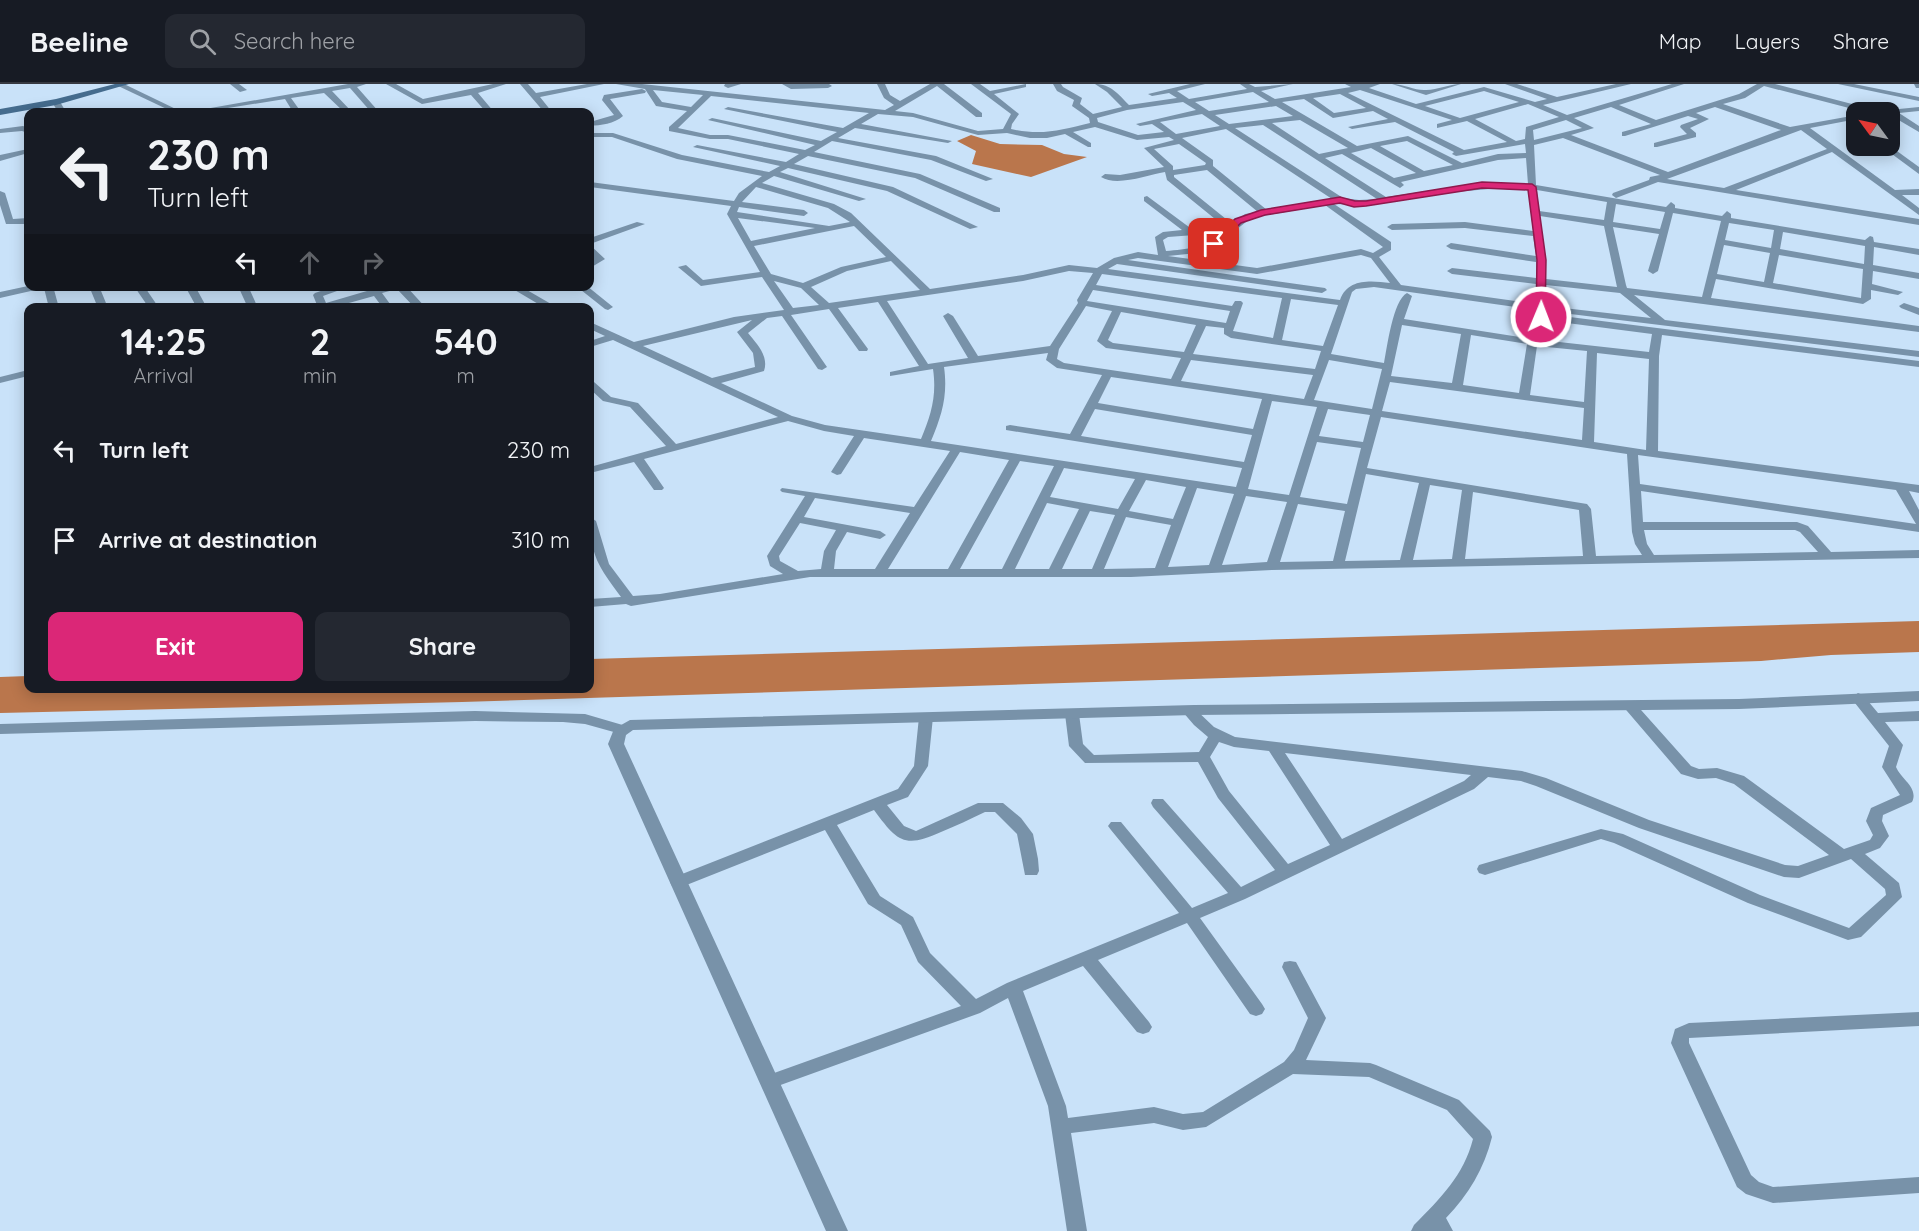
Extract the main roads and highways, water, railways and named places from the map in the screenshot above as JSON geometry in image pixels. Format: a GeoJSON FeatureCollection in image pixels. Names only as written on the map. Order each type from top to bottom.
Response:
{"type":"FeatureCollection","features":[{"type":"Feature","properties":{"kind":"main road"},"geometry":{"type":"LineString","coordinates":[[0,112],[56,102],[121,84]]}}]}
